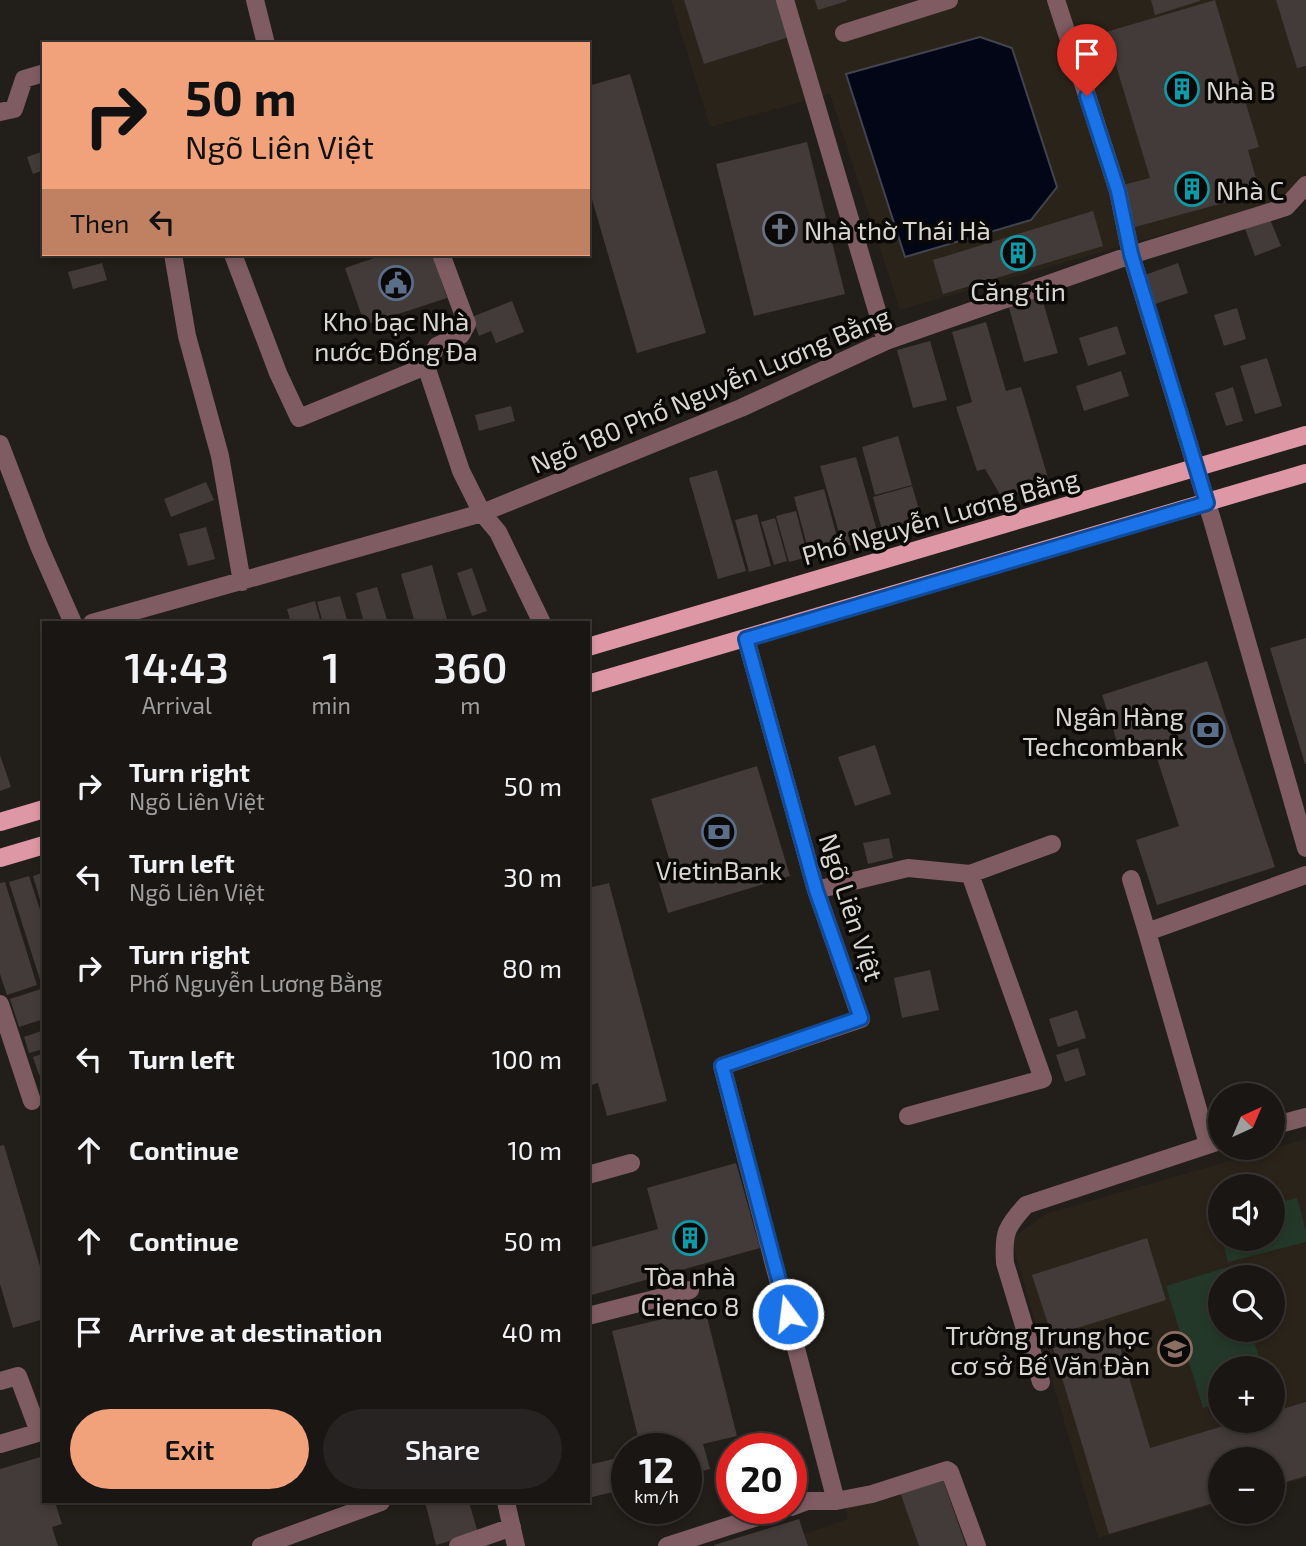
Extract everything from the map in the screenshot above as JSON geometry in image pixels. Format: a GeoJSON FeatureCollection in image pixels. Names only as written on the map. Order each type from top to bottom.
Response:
{"type":"FeatureCollection","features":[{"type":"Feature","properties":{"kind":"main road","name":"Phố Nguyễn Lương Bằng"},"geometry":{"type":"LineString","coordinates":[[590,646],[1306,435]]}},
{"type":"Feature","properties":{"kind":"main road"},"geometry":{"type":"LineString","coordinates":[[590,683],[1306,473]]}},
{"type":"Feature","properties":{"kind":"main road"},"geometry":{"type":"LineString","coordinates":[[0,822],[42,810]]}},
{"type":"Feature","properties":{"kind":"main road"},"geometry":{"type":"LineString","coordinates":[[0,858],[42,846]]}},
{"type":"Feature","properties":{"kind":"street"},"geometry":{"type":"LineString","coordinates":[[255,0],[266,42]]}},
{"type":"Feature","properties":{"kind":"street"},"geometry":{"type":"LineString","coordinates":[[785,0],[886,341]]}},
{"type":"Feature","properties":{"kind":"street"},"geometry":{"type":"LineString","coordinates":[[844,33],[949,0]]}},
{"type":"Feature","properties":{"kind":"street"},"geometry":{"type":"LineString","coordinates":[[1056,0],[1118,191],[1131,254],[1207,503],[1306,848]]}},
{"type":"Feature","properties":{"kind":"street"},"geometry":{"type":"LineString","coordinates":[[0,112],[14,109],[24,79],[42,74]]}},
{"type":"Feature","properties":{"kind":"street","name":"Ngõ 180 Phố Nguyễn Lương Bằng"},"geometry":{"type":"LineString","coordinates":[[99,621],[482,513],[741,408],[886,341],[1131,254],[1286,207],[1306,185]]}},
{"type":"Feature","properties":{"kind":"street"},"geometry":{"type":"LineString","coordinates":[[173,256],[187,336],[220,456],[242,582]]}},
{"type":"Feature","properties":{"kind":"street"},"geometry":{"type":"LineString","coordinates":[[234,257],[278,373],[299,418],[426,366],[438,346],[461,335],[467,324],[441,256]]}},
{"type":"Feature","properties":{"kind":"street"},"geometry":{"type":"LineString","coordinates":[[426,366],[461,471],[482,513],[498,532],[541,621]]}},
{"type":"Feature","properties":{"kind":"street"},"geometry":{"type":"LineString","coordinates":[[0,444],[39,546],[72,621]]}},
{"type":"Feature","properties":{"kind":"street","name":"Ngõ Liên Việt"},"geometry":{"type":"LineString","coordinates":[[746,639],[816,890],[861,1018],[722,1066],[836,1501]]}},
{"type":"Feature","properties":{"kind":"street"},"geometry":{"type":"LineString","coordinates":[[816,890],[908,868],[970,874],[1052,844]]}},
{"type":"Feature","properties":{"kind":"street"},"geometry":{"type":"LineString","coordinates":[[908,1116],[1044,1079],[970,874]]}},
{"type":"Feature","properties":{"kind":"street"},"geometry":{"type":"LineString","coordinates":[[1147,932],[1306,875]]}},
{"type":"Feature","properties":{"kind":"street"},"geometry":{"type":"LineString","coordinates":[[1131,879],[1208,1123]]}},
{"type":"Feature","properties":{"kind":"street"},"geometry":{"type":"LineString","coordinates":[[0,1004],[32,1101]]}},
{"type":"Feature","properties":{"kind":"street"},"geometry":{"type":"LineString","coordinates":[[1285,1123],[1306,1117]]}},
{"type":"Feature","properties":{"kind":"street"},"geometry":{"type":"LineString","coordinates":[[1041,1382],[1005,1263],[1004,1242],[1007,1225],[1026,1205],[1208,1144]]}},
{"type":"Feature","properties":{"kind":"street"},"geometry":{"type":"LineString","coordinates":[[590,1174],[631,1163]]}},
{"type":"Feature","properties":{"kind":"street"},"geometry":{"type":"LineString","coordinates":[[590,1316],[690,1290]]}},
{"type":"Feature","properties":{"kind":"street"},"geometry":{"type":"LineString","coordinates":[[0,1381],[18,1376],[41,1431],[0,1444]]}},
{"type":"Feature","properties":{"kind":"street"},"geometry":{"type":"LineString","coordinates":[[807,1501],[836,1501],[872,1494],[947,1470],[977,1546]]}},
{"type":"Feature","properties":{"kind":"street"},"geometry":{"type":"LineString","coordinates":[[261,1546],[378,1503]]}},
{"type":"Feature","properties":{"kind":"street"},"geometry":{"type":"LineString","coordinates":[[506,1503],[516,1546]]}},
{"type":"Feature","properties":{"kind":"street"},"geometry":{"type":"LineString","coordinates":[[667,1546],[735,1524]]}},
{"type":"Feature","properties":{"kind":"street"},"geometry":{"type":"LineString","coordinates":[[458,1546],[512,1527]]}},
{"type":"Feature","properties":{"kind":"shaded area"},"geometry":{"type":"Polygon","coordinates":[[[671,0],[1306,0],[1306,173],[1282,200],[900,310],[830,94],[710,127],[671,0]]]}},
{"type":"Feature","properties":{"kind":"shaded area","name":"Trường Trung học cơ sở Bế Văn Đàn"},"geometry":{"type":"Polygon","coordinates":[[[1306,1139],[1306,1478],[1285,1484],[1285,1447],[1208,1447],[1208,1506],[1098,1538],[1011,1238],[1046,1214],[1233,1160],[1285,1160],[1285,1145],[1306,1139]]]}},
{"type":"Feature","properties":{"kind":"shaded area"},"geometry":{"type":"Polygon","coordinates":[[[945,1473],[971,1546],[712,1546],[783,1524],[801,1524],[804,1534],[848,1519],[845,1507],[945,1473]]]}},
{"type":"Feature","properties":{"kind":"green space"},"geometry":{"type":"Polygon","coordinates":[[[1297,1198],[1306,1231],[1306,1242],[1285,1247],[1285,1201],[1297,1198]]]}},
{"type":"Feature","properties":{"kind":"green space"},"geometry":{"type":"Polygon","coordinates":[[[1225,1251],[1271,1251],[1228,1262],[1225,1251]]]}},
{"type":"Feature","properties":{"kind":"green space"},"geometry":{"type":"Polygon","coordinates":[[[1208,1273],[1208,1342],[1254,1342],[1259,1356],[1208,1356],[1208,1407],[1203,1408],[1166,1286],[1208,1273]]]}},
{"type":"Feature","properties":{"kind":"water"},"geometry":{"type":"Polygon","coordinates":[[[980,37],[1012,48],[1057,187],[1031,220],[905,257],[846,74],[980,37]]]}},
{"type":"Feature","properties":{"kind":"building"},"geometry":{"type":"Polygon","coordinates":[[[684,0],[780,0],[792,36],[704,64],[684,0]]]}},
{"type":"Feature","properties":{"kind":"building"},"geometry":{"type":"Polygon","coordinates":[[[815,0],[847,0],[847,1],[818,10],[815,0]]]}},
{"type":"Feature","properties":{"kind":"building"},"geometry":{"type":"Polygon","coordinates":[[[1151,0],[1200,0],[1200,1],[1155,15],[1151,0]]]}},
{"type":"Feature","properties":{"kind":"building","name":"Nhà B"},"geometry":{"type":"Polygon","coordinates":[[[1215,0],[1259,147],[1248,150],[1260,193],[1135,227],[1123,185],[1150,178],[1106,32],[1215,0]]]}},
{"type":"Feature","properties":{"kind":"building"},"geometry":{"type":"Polygon","coordinates":[[[1276,0],[1306,0],[1306,66],[1297,68],[1276,0]]]}},
{"type":"Feature","properties":{"kind":"building"},"geometry":{"type":"Polygon","coordinates":[[[630,74],[706,333],[637,353],[590,193],[590,85],[630,74]]]}},
{"type":"Feature","properties":{"kind":"building","name":"Nhà thờ Thái Hà"},"geometry":{"type":"Polygon","coordinates":[[[807,142],[845,294],[754,316],[716,164],[807,142]]]}},
{"type":"Feature","properties":{"kind":"building"},"geometry":{"type":"Polygon","coordinates":[[[42,152],[42,171],[33,174],[27,157],[42,152]]]}},
{"type":"Feature","properties":{"kind":"building","name":"Căng tin"},"geometry":{"type":"Polygon","coordinates":[[[1093,211],[1103,246],[943,294],[933,260],[1093,211]]]}},
{"type":"Feature","properties":{"kind":"building"},"geometry":{"type":"Polygon","coordinates":[[[1269,217],[1281,246],[1255,256],[1244,226],[1269,217]]]}},
{"type":"Feature","properties":{"kind":"building","name":"Kho bạc Nhà nước Đống Đa"},"geometry":{"type":"Polygon","coordinates":[[[380,256],[433,256],[447,298],[365,325],[345,268],[380,256]]]}},
{"type":"Feature","properties":{"kind":"building"},"geometry":{"type":"Polygon","coordinates":[[[102,263],[107,280],[73,289],[68,272],[102,263]]]}},
{"type":"Feature","properties":{"kind":"building"},"geometry":{"type":"Polygon","coordinates":[[[1178,263],[1188,293],[1155,304],[1145,275],[1178,263]]]}},
{"type":"Feature","properties":{"kind":"building"},"geometry":{"type":"Polygon","coordinates":[[[1041,295],[1058,353],[1024,362],[1008,304],[1041,295]]]}},
{"type":"Feature","properties":{"kind":"building"},"geometry":{"type":"Polygon","coordinates":[[[512,301],[524,332],[496,343],[491,331],[479,336],[472,317],[512,301]]]}},
{"type":"Feature","properties":{"kind":"building"},"geometry":{"type":"Polygon","coordinates":[[[1237,308],[1246,339],[1224,346],[1214,315],[1237,308]]]}},
{"type":"Feature","properties":{"kind":"building"},"geometry":{"type":"Polygon","coordinates":[[[986,322],[1006,391],[1021,387],[1049,481],[1002,498],[985,469],[977,471],[956,407],[972,402],[952,332],[986,322]]]}},
{"type":"Feature","properties":{"kind":"building"},"geometry":{"type":"Polygon","coordinates":[[[1117,326],[1126,354],[1088,366],[1079,338],[1117,326]]]}},
{"type":"Feature","properties":{"kind":"building"},"geometry":{"type":"Polygon","coordinates":[[[930,341],[947,400],[913,408],[897,350],[930,341]]]}},
{"type":"Feature","properties":{"kind":"building"},"geometry":{"type":"Polygon","coordinates":[[[1267,358],[1282,406],[1255,414],[1240,366],[1267,358]]]}},
{"type":"Feature","properties":{"kind":"building"},"geometry":{"type":"Polygon","coordinates":[[[1121,371],[1129,396],[1084,411],[1076,386],[1121,371]]]}},
{"type":"Feature","properties":{"kind":"building"},"geometry":{"type":"Polygon","coordinates":[[[1233,387],[1243,421],[1226,426],[1215,393],[1233,387]]]}},
{"type":"Feature","properties":{"kind":"building"},"geometry":{"type":"Polygon","coordinates":[[[511,406],[515,421],[479,431],[475,415],[511,406]]]}},
{"type":"Feature","properties":{"kind":"building"},"geometry":{"type":"Polygon","coordinates":[[[898,436],[912,485],[875,495],[862,447],[898,436]]]}},
{"type":"Feature","properties":{"kind":"building"},"geometry":{"type":"Polygon","coordinates":[[[856,457],[879,538],[843,547],[820,466],[856,457]]]}},
{"type":"Feature","properties":{"kind":"building"},"geometry":{"type":"Polygon","coordinates":[[[717,470],[746,571],[718,579],[689,478],[717,470]]]}},
{"type":"Feature","properties":{"kind":"building"},"geometry":{"type":"Polygon","coordinates":[[[206,482],[214,500],[171,517],[164,499],[206,482]]]}},
{"type":"Feature","properties":{"kind":"building"},"geometry":{"type":"Polygon","coordinates":[[[912,486],[922,519],[882,530],[873,497],[912,486]]]}},
{"type":"Feature","properties":{"kind":"building"},"geometry":{"type":"Polygon","coordinates":[[[824,489],[840,548],[810,556],[794,497],[824,489]]]}},
{"type":"Feature","properties":{"kind":"building"},"geometry":{"type":"Polygon","coordinates":[[[796,511],[808,557],[789,562],[776,516],[796,511]]]}},
{"type":"Feature","properties":{"kind":"building"},"geometry":{"type":"Polygon","coordinates":[[[757,514],[771,566],[749,572],[735,520],[757,514]]]}},
{"type":"Feature","properties":{"kind":"building"},"geometry":{"type":"Polygon","coordinates":[[[775,518],[787,561],[774,565],[761,522],[775,518]]]}},
{"type":"Feature","properties":{"kind":"building"},"geometry":{"type":"Polygon","coordinates":[[[206,527],[215,559],[188,566],[179,534],[206,527]]]}},
{"type":"Feature","properties":{"kind":"building"},"geometry":{"type":"Polygon","coordinates":[[[432,565],[447,621],[414,621],[401,574],[432,565]]]}},
{"type":"Feature","properties":{"kind":"building"},"geometry":{"type":"Polygon","coordinates":[[[472,568],[487,611],[472,616],[457,573],[472,568]]]}},
{"type":"Feature","properties":{"kind":"building"},"geometry":{"type":"Polygon","coordinates":[[[377,587],[387,621],[363,621],[356,593],[377,587]]]}},
{"type":"Feature","properties":{"kind":"building"},"geometry":{"type":"Polygon","coordinates":[[[340,596],[347,621],[322,621],[317,602],[340,596]]]}},
{"type":"Feature","properties":{"kind":"building"},"geometry":{"type":"Polygon","coordinates":[[[315,601],[320,621],[290,621],[287,609],[315,601]]]}},
{"type":"Feature","properties":{"kind":"building"},"geometry":{"type":"Polygon","coordinates":[[[1306,638],[1306,764],[1305,764],[1270,648],[1306,638]]]}},
{"type":"Feature","properties":{"kind":"building"},"geometry":{"type":"Polygon","coordinates":[[[1207,661],[1275,867],[1157,905],[1136,840],[1179,826],[1152,743],[1121,754],[1102,695],[1207,661]]]}},
{"type":"Feature","properties":{"kind":"building"},"geometry":{"type":"Polygon","coordinates":[[[875,745],[891,794],[855,806],[838,757],[875,745]]]}},
{"type":"Feature","properties":{"kind":"building"},"geometry":{"type":"Polygon","coordinates":[[[0,755],[11,787],[0,791],[0,755]]]}},
{"type":"Feature","properties":{"kind":"building","name":"VietinBank"},"geometry":{"type":"Polygon","coordinates":[[[757,766],[790,876],[668,913],[655,870],[671,865],[651,799],[757,766]]]}},
{"type":"Feature","properties":{"kind":"building"},"geometry":{"type":"Polygon","coordinates":[[[889,838],[893,858],[868,864],[863,843],[889,838]]]}},
{"type":"Feature","properties":{"kind":"building"},"geometry":{"type":"Polygon","coordinates":[[[42,873],[42,907],[33,876],[42,873]]]}},
{"type":"Feature","properties":{"kind":"building"},"geometry":{"type":"Polygon","coordinates":[[[29,876],[42,916],[42,986],[9,882],[29,876]]]}},
{"type":"Feature","properties":{"kind":"building"},"geometry":{"type":"Polygon","coordinates":[[[5,882],[37,985],[7,995],[0,974],[0,883],[5,882]]]}},
{"type":"Feature","properties":{"kind":"building"},"geometry":{"type":"Polygon","coordinates":[[[609,883],[667,1101],[607,1116],[598,1083],[590,1085],[590,888],[609,883]]]}},
{"type":"Feature","properties":{"kind":"building"},"geometry":{"type":"Polygon","coordinates":[[[930,970],[939,1010],[902,1018],[894,978],[930,970]]]}},
{"type":"Feature","properties":{"kind":"building"},"geometry":{"type":"Polygon","coordinates":[[[42,989],[42,1020],[19,1027],[10,999],[42,989]]]}},
{"type":"Feature","properties":{"kind":"building"},"geometry":{"type":"Polygon","coordinates":[[[1077,1010],[1086,1038],[1058,1047],[1049,1019],[1077,1010]]]}},
{"type":"Feature","properties":{"kind":"building"},"geometry":{"type":"Polygon","coordinates":[[[42,1031],[42,1050],[29,1053],[24,1037],[42,1031]]]}},
{"type":"Feature","properties":{"kind":"building"},"geometry":{"type":"Polygon","coordinates":[[[1078,1048],[1086,1075],[1065,1082],[1056,1055],[1078,1048]]]}},
{"type":"Feature","properties":{"kind":"building"},"geometry":{"type":"Polygon","coordinates":[[[42,1054],[42,1074],[39,1075],[33,1057],[42,1054]]]}},
{"type":"Feature","properties":{"kind":"building"},"geometry":{"type":"Polygon","coordinates":[[[4,1145],[42,1273],[42,1320],[13,1328],[0,1284],[0,1146],[4,1145]]]}},
{"type":"Feature","properties":{"kind":"building","name":"Tòa nhà Cienco 8"},"geometry":{"type":"Polygon","coordinates":[[[736,1163],[760,1248],[590,1295],[590,1247],[658,1229],[647,1188],[736,1163]]]}},
{"type":"Feature","properties":{"kind":"building"},"geometry":{"type":"Polygon","coordinates":[[[1147,1238],[1166,1300],[1052,1336],[1032,1275],[1147,1238]]]}},
{"type":"Feature","properties":{"kind":"building"},"geometry":{"type":"Polygon","coordinates":[[[705,1309],[736,1433],[716,1433],[716,1441],[703,1444],[710,1469],[702,1471],[702,1433],[637,1433],[612,1331],[705,1309]]]}},
{"type":"Feature","properties":{"kind":"building"},"geometry":{"type":"Polygon","coordinates":[[[1115,1330],[1150,1448],[1208,1431],[1208,1433],[1285,1433],[1285,1408],[1306,1402],[1306,1476],[1285,1482],[1285,1447],[1208,1447],[1208,1505],[1109,1534],[1053,1348],[1115,1330]]]}},
{"type":"Feature","properties":{"kind":"building"},"geometry":{"type":"Polygon","coordinates":[[[42,1457],[42,1503],[55,1503],[62,1524],[52,1527],[58,1546],[0,1546],[0,1469],[42,1457]]]}},
{"type":"Feature","properties":{"kind":"building"},"geometry":{"type":"Polygon","coordinates":[[[611,1460],[611,1493],[590,1498],[590,1465],[611,1460]]]}},
{"type":"Feature","properties":{"kind":"building"},"geometry":{"type":"Polygon","coordinates":[[[942,1477],[966,1546],[919,1546],[900,1492],[942,1477]]]}},
{"type":"Feature","properties":{"kind":"building"},"geometry":{"type":"Polygon","coordinates":[[[425,1503],[469,1503],[478,1533],[436,1545],[425,1503]]]}},
{"type":"Feature","properties":{"kind":"building"},"geometry":{"type":"Polygon","coordinates":[[[783,1524],[801,1524],[808,1546],[714,1546],[783,1524]]]}},
{"type":"Feature","properties":{"kind":"place","name":"Nhà B"},"geometry":{"type":"Point","coordinates":[1182,89]}},
{"type":"Feature","properties":{"kind":"place","name":"Nhà C"},"geometry":{"type":"Point","coordinates":[1192,189]}},
{"type":"Feature","properties":{"kind":"place","name":"Nhà thờ Thái Hà"},"geometry":{"type":"Point","coordinates":[780,229]}},
{"type":"Feature","properties":{"kind":"place","name":"Căng tin"},"geometry":{"type":"Point","coordinates":[1018,253]}},
{"type":"Feature","properties":{"kind":"place","name":"Kho bạc Nhà nước Đống Đa"},"geometry":{"type":"Point","coordinates":[396,283]}},
{"type":"Feature","properties":{"kind":"place","name":"Ngân Hàng Techcombank"},"geometry":{"type":"Point","coordinates":[1208,730]}},
{"type":"Feature","properties":{"kind":"place","name":"VietinBank"},"geometry":{"type":"Point","coordinates":[719,832]}},
{"type":"Feature","properties":{"kind":"place","name":"Tòa nhà Cienco 8"},"geometry":{"type":"Point","coordinates":[690,1238]}},
{"type":"Feature","properties":{"kind":"place","name":"Trường Trung học cơ sở Bế Văn Đàn"},"geometry":{"type":"Point","coordinates":[1175,1349]}},
{"type":"Feature","properties":{"kind":"route"},"geometry":{"type":"LineString","coordinates":[[788,1314],[722,1066],[861,1018],[816,890],[746,639],[1207,503],[1131,254],[1118,191],[1087,96]]}}]}
